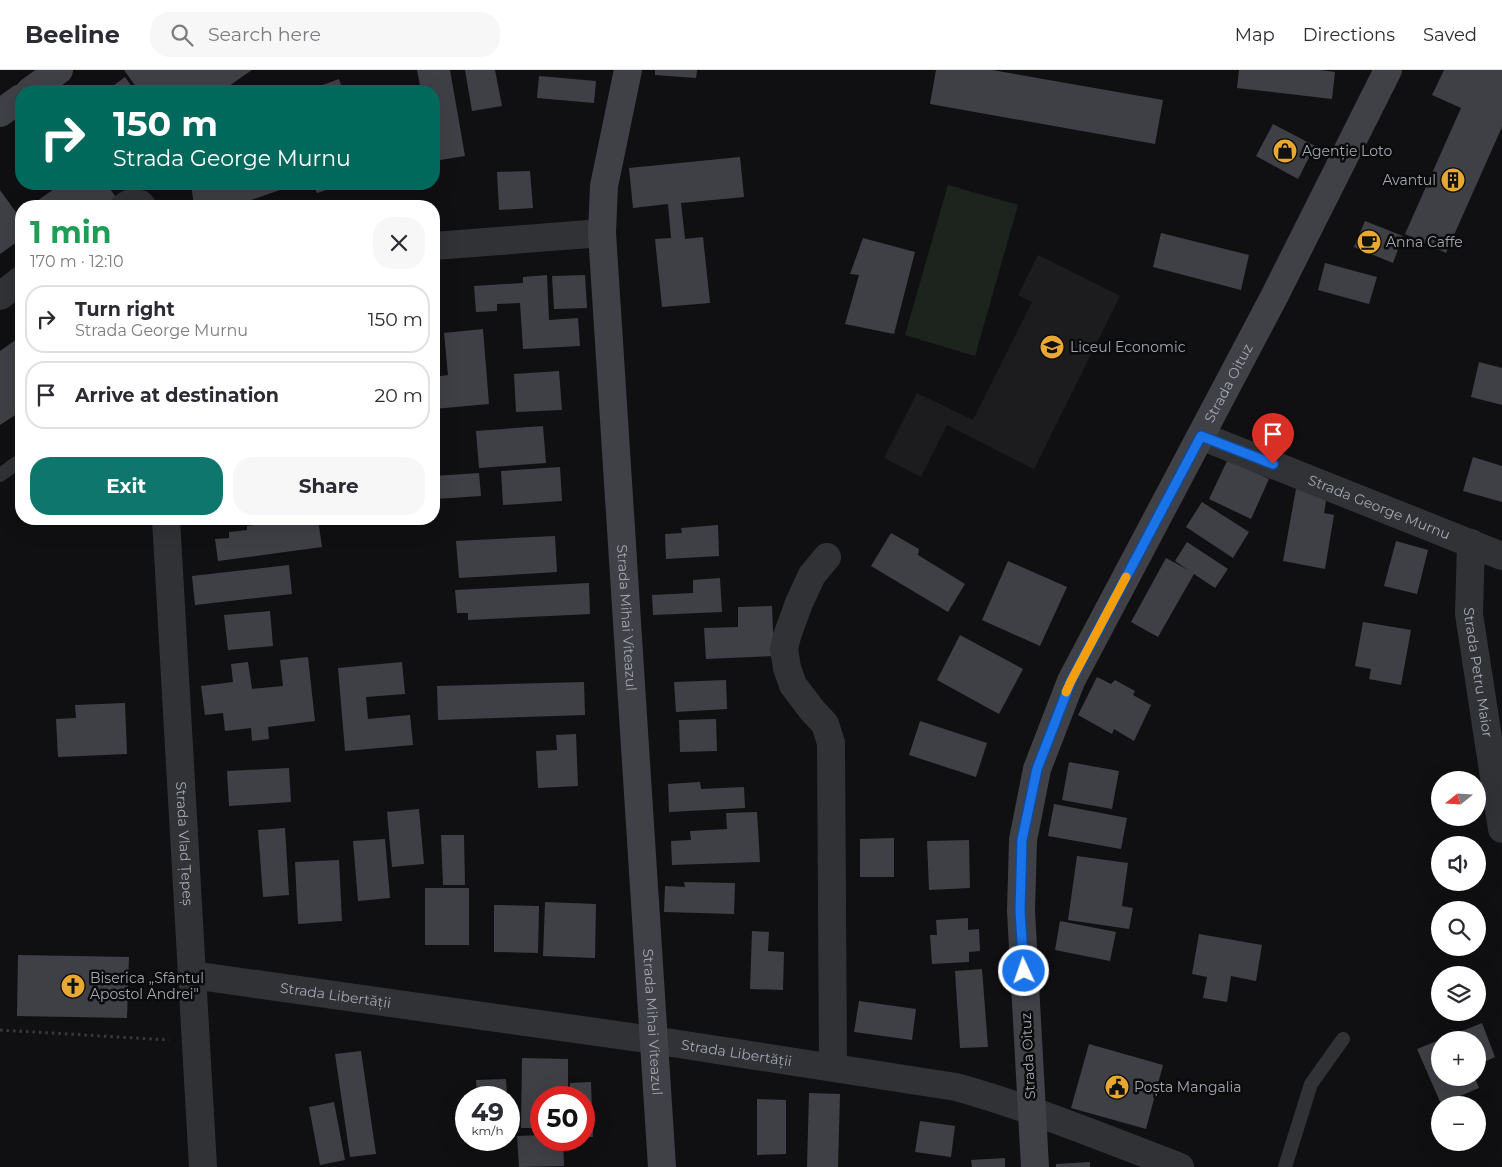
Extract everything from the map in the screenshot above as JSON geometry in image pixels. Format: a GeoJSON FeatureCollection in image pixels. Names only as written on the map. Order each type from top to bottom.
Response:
{"type":"FeatureCollection","features":[{"type":"Feature","properties":{"kind":"main road"},"geometry":{"type":"LineString","coordinates":[[38,85],[59,70]]}},
{"type":"Feature","properties":{"kind":"main road","name":"Strada Mihai Viteazul"},"geometry":{"type":"LineString","coordinates":[[628,70],[604,186],[602,233],[662,1167]]}},
{"type":"Feature","properties":{"kind":"main road","name":"Strada Oituz"},"geometry":{"type":"LineString","coordinates":[[1035,1167],[1020,911],[1022,840],[1037,769],[1071,681],[1274,297],[1388,70]]}},
{"type":"Feature","properties":{"kind":"main road"},"geometry":{"type":"LineString","coordinates":[[0,113],[15,102]]}},
{"type":"Feature","properties":{"kind":"street"},"geometry":{"type":"LineString","coordinates":[[440,246],[602,233]]}},
{"type":"Feature","properties":{"kind":"street"},"geometry":{"type":"LineString","coordinates":[[0,296],[15,285]]}},
{"type":"Feature","properties":{"kind":"street","name":"Strada George Murnu"},"geometry":{"type":"LineString","coordinates":[[1201,436],[1502,556]]}},
{"type":"Feature","properties":{"kind":"street","name":"Strada Vlad Țepeș"},"geometry":{"type":"LineString","coordinates":[[166,525],[203,1167]]}},
{"type":"Feature","properties":{"kind":"street","name":"Strada Petru Maior"},"geometry":{"type":"LineString","coordinates":[[1471,543],[1469,614],[1502,829]]}},
{"type":"Feature","properties":{"kind":"street"},"geometry":{"type":"LineString","coordinates":[[827,556],[812,575],[799,603],[784,649],[786,668],[793,685],[825,724],[831,743],[833,1067]]}},
{"type":"Feature","properties":{"kind":"street","name":"Strada Libertății"},"geometry":{"type":"LineString","coordinates":[[192,975],[653,1040],[956,1087],[1031,1110],[1180,1167]]}},
{"type":"Feature","properties":{"kind":"lane"},"geometry":{"type":"LineString","coordinates":[[0,475],[15,464]]}},
{"type":"Feature","properties":{"kind":"lane"},"geometry":{"type":"LineString","coordinates":[[1285,1167],[1311,1084],[1343,1039]]}},
{"type":"Feature","properties":{"kind":"path"},"geometry":{"type":"LineString","coordinates":[[0,1030],[196,1042]]}},
{"type":"Feature","properties":{"kind":"shaded area"},"geometry":{"type":"Polygon","coordinates":[[[948,185],[1018,205],[975,356],[905,335],[948,185]]]}},
{"type":"Feature","properties":{"kind":"shaded area","name":"Liceul Economic"},"geometry":{"type":"Polygon","coordinates":[[[1038,255],[1120,296],[1034,469],[947,425],[921,477],[884,458],[917,393],[973,420],[1032,302],[1018,295],[1038,255]]]}},
{"type":"Feature","properties":{"kind":"building"},"geometry":{"type":"Polygon","coordinates":[[[124,70],[252,70],[230,85],[135,85],[124,70]]]}},
{"type":"Feature","properties":{"kind":"building"},"geometry":{"type":"Polygon","coordinates":[[[417,70],[450,70],[465,156],[440,160],[440,85],[420,85],[417,70]]]}},
{"type":"Feature","properties":{"kind":"building"},"geometry":{"type":"Polygon","coordinates":[[[465,70],[495,70],[502,106],[472,111],[465,70]]]}},
{"type":"Feature","properties":{"kind":"building"},"geometry":{"type":"Polygon","coordinates":[[[655,70],[697,70],[696,78],[655,75],[655,70]]]}},
{"type":"Feature","properties":{"kind":"building"},"geometry":{"type":"Polygon","coordinates":[[[936,70],[992,70],[1163,100],[1155,144],[930,104],[936,70]]]}},
{"type":"Feature","properties":{"kind":"building"},"geometry":{"type":"Polygon","coordinates":[[[1239,70],[1321,70],[1335,72],[1332,99],[1237,88],[1239,70]]]}},
{"type":"Feature","properties":{"kind":"building","name":"Avantul"},"geometry":{"type":"Polygon","coordinates":[[[1444,70],[1502,70],[1502,127],[1446,253],[1405,234],[1461,108],[1432,95],[1444,70]]]}},
{"type":"Feature","properties":{"kind":"building"},"geometry":{"type":"Polygon","coordinates":[[[539,76],[596,81],[594,103],[537,98],[539,76]]]}},
{"type":"Feature","properties":{"kind":"building"},"geometry":{"type":"Polygon","coordinates":[[[125,77],[131,85],[114,85],[125,77]]]}},
{"type":"Feature","properties":{"kind":"building"},"geometry":{"type":"Polygon","coordinates":[[[339,79],[341,85],[322,85],[339,79]]]}},
{"type":"Feature","properties":{"kind":"building","name":"Agenție Loto"},"geometry":{"type":"Polygon","coordinates":[[[1273,124],[1315,146],[1298,179],[1256,156],[1273,124]]]}},
{"type":"Feature","properties":{"kind":"building"},"geometry":{"type":"Polygon","coordinates":[[[740,157],[744,197],[681,203],[685,239],[703,237],[710,303],[662,307],[655,239],[671,238],[668,204],[633,208],[629,168],[740,157]]]}},
{"type":"Feature","properties":{"kind":"building"},"geometry":{"type":"Polygon","coordinates":[[[530,171],[533,208],[499,210],[497,172],[530,171]]]}},
{"type":"Feature","properties":{"kind":"building"},"geometry":{"type":"Polygon","coordinates":[[[0,190],[15,211],[15,243],[0,254],[0,190]]]}},
{"type":"Feature","properties":{"kind":"building"},"geometry":{"type":"Polygon","coordinates":[[[53,190],[111,190],[116,197],[112,200],[38,200],[53,190]]]}},
{"type":"Feature","properties":{"kind":"building"},"geometry":{"type":"Polygon","coordinates":[[[192,190],[280,190],[251,200],[193,200],[192,190]]]}},
{"type":"Feature","properties":{"kind":"building"},"geometry":{"type":"Polygon","coordinates":[[[316,190],[326,190],[317,193],[316,190]]]}},
{"type":"Feature","properties":{"kind":"building"},"geometry":{"type":"Polygon","coordinates":[[[1365,221],[1403,236],[1393,263],[1354,247],[1365,221]]]}},
{"type":"Feature","properties":{"kind":"building"},"geometry":{"type":"Polygon","coordinates":[[[1161,233],[1249,255],[1241,290],[1153,267],[1161,233]]]}},
{"type":"Feature","properties":{"kind":"building"},"geometry":{"type":"Polygon","coordinates":[[[863,238],[915,252],[894,334],[845,324],[859,275],[850,274],[863,238]]]}},
{"type":"Feature","properties":{"kind":"building"},"geometry":{"type":"Polygon","coordinates":[[[1325,263],[1377,277],[1369,304],[1318,290],[1325,263]]]}},
{"type":"Feature","properties":{"kind":"building"},"geometry":{"type":"Polygon","coordinates":[[[547,275],[549,320],[578,318],[580,346],[523,349],[520,303],[497,304],[497,311],[476,312],[474,286],[523,283],[523,277],[547,275]]]}},
{"type":"Feature","properties":{"kind":"building"},"geometry":{"type":"Polygon","coordinates":[[[585,275],[587,308],[554,309],[552,276],[585,275]]]}},
{"type":"Feature","properties":{"kind":"building"},"geometry":{"type":"Polygon","coordinates":[[[483,329],[489,404],[440,408],[440,376],[448,375],[444,333],[483,329]]]}},
{"type":"Feature","properties":{"kind":"building"},"geometry":{"type":"Polygon","coordinates":[[[15,340],[15,415],[0,425],[0,351],[15,340]]]}},
{"type":"Feature","properties":{"kind":"building"},"geometry":{"type":"Polygon","coordinates":[[[1479,362],[1502,368],[1502,405],[1471,397],[1479,362]]]}},
{"type":"Feature","properties":{"kind":"building"},"geometry":{"type":"Polygon","coordinates":[[[559,371],[562,410],[516,412],[514,374],[559,371]]]}},
{"type":"Feature","properties":{"kind":"building"},"geometry":{"type":"Polygon","coordinates":[[[543,426],[546,463],[479,468],[476,431],[543,426]]]}},
{"type":"Feature","properties":{"kind":"building"},"geometry":{"type":"Polygon","coordinates":[[[1473,457],[1502,466],[1502,502],[1463,491],[1473,457]]]}},
{"type":"Feature","properties":{"kind":"building"},"geometry":{"type":"Polygon","coordinates":[[[1228,459],[1269,479],[1251,519],[1209,499],[1228,459]]]}},
{"type":"Feature","properties":{"kind":"building"},"geometry":{"type":"Polygon","coordinates":[[[560,467],[562,501],[503,505],[501,471],[560,467]]]}},
{"type":"Feature","properties":{"kind":"building"},"geometry":{"type":"Polygon","coordinates":[[[479,473],[481,496],[440,499],[440,476],[479,473]]]}},
{"type":"Feature","properties":{"kind":"building"},"geometry":{"type":"Polygon","coordinates":[[[1296,489],[1327,495],[1324,513],[1334,515],[1325,569],[1283,561],[1296,489]]]}},
{"type":"Feature","properties":{"kind":"building"},"geometry":{"type":"Polygon","coordinates":[[[1202,502],[1249,532],[1233,558],[1186,527],[1202,502]]]}},
{"type":"Feature","properties":{"kind":"building"},"geometry":{"type":"Polygon","coordinates":[[[319,525],[322,547],[218,561],[215,539],[229,538],[229,532],[247,530],[247,526],[319,525]]]}},
{"type":"Feature","properties":{"kind":"building"},"geometry":{"type":"Polygon","coordinates":[[[718,525],[719,556],[666,559],[665,534],[682,533],[681,528],[718,525]]]}},
{"type":"Feature","properties":{"kind":"building"},"geometry":{"type":"Polygon","coordinates":[[[891,533],[919,549],[918,555],[965,584],[948,612],[871,566],[891,533]]]}},
{"type":"Feature","properties":{"kind":"building"},"geometry":{"type":"Polygon","coordinates":[[[555,536],[557,572],[459,578],[456,541],[555,536]]]}},
{"type":"Feature","properties":{"kind":"building"},"geometry":{"type":"Polygon","coordinates":[[[1396,541],[1428,550],[1417,594],[1384,586],[1396,541]]]}},
{"type":"Feature","properties":{"kind":"building"},"geometry":{"type":"Polygon","coordinates":[[[1187,542],[1228,569],[1215,588],[1194,574],[1158,637],[1131,622],[1166,558],[1188,570],[1175,561],[1187,542]]]}},
{"type":"Feature","properties":{"kind":"building"},"geometry":{"type":"Polygon","coordinates":[[[1008,561],[1067,587],[1040,646],[982,620],[1008,561]]]}},
{"type":"Feature","properties":{"kind":"building"},"geometry":{"type":"Polygon","coordinates":[[[289,565],[292,594],[195,605],[192,576],[289,565]]]}},
{"type":"Feature","properties":{"kind":"building"},"geometry":{"type":"Polygon","coordinates":[[[720,578],[722,612],[653,615],[652,595],[693,593],[693,580],[720,578]]]}},
{"type":"Feature","properties":{"kind":"building"},"geometry":{"type":"Polygon","coordinates":[[[589,583],[590,614],[468,620],[468,613],[457,613],[455,590],[589,583]]]}},
{"type":"Feature","properties":{"kind":"building"},"geometry":{"type":"Polygon","coordinates":[[[772,606],[774,656],[706,659],[704,628],[738,627],[738,607],[772,606]]]}},
{"type":"Feature","properties":{"kind":"building"},"geometry":{"type":"Polygon","coordinates":[[[270,611],[273,646],[228,650],[224,615],[270,611]]]}},
{"type":"Feature","properties":{"kind":"building"},"geometry":{"type":"Polygon","coordinates":[[[1363,622],[1411,630],[1401,685],[1369,679],[1371,669],[1355,666],[1363,622]]]}},
{"type":"Feature","properties":{"kind":"building"},"geometry":{"type":"Polygon","coordinates":[[[960,635],[1023,669],[999,714],[937,680],[960,635]]]}},
{"type":"Feature","properties":{"kind":"building"},"geometry":{"type":"Polygon","coordinates":[[[308,657],[315,721],[268,727],[269,739],[252,741],[251,728],[225,731],[223,713],[205,715],[201,686],[233,682],[231,664],[248,662],[252,689],[283,686],[280,660],[308,657]]]}},
{"type":"Feature","properties":{"kind":"building"},"geometry":{"type":"Polygon","coordinates":[[[402,662],[405,694],[366,697],[368,719],[410,715],[413,745],[345,751],[338,668],[402,662]]]}},
{"type":"Feature","properties":{"kind":"building"},"geometry":{"type":"Polygon","coordinates":[[[1097,677],[1111,684],[1115,680],[1135,691],[1133,695],[1151,705],[1134,741],[1114,729],[1112,734],[1078,715],[1097,677]]]}},
{"type":"Feature","properties":{"kind":"building"},"geometry":{"type":"Polygon","coordinates":[[[726,680],[727,709],[676,712],[674,682],[726,680]]]}},
{"type":"Feature","properties":{"kind":"building"},"geometry":{"type":"Polygon","coordinates":[[[584,682],[585,715],[438,720],[437,686],[584,682]]]}},
{"type":"Feature","properties":{"kind":"building"},"geometry":{"type":"Polygon","coordinates":[[[125,703],[127,754],[58,757],[56,719],[76,718],[75,705],[125,703]]]}},
{"type":"Feature","properties":{"kind":"building"},"geometry":{"type":"Polygon","coordinates":[[[716,719],[717,751],[680,752],[679,720],[716,719]]]}},
{"type":"Feature","properties":{"kind":"building"},"geometry":{"type":"Polygon","coordinates":[[[920,721],[987,743],[976,777],[909,755],[920,721]]]}},
{"type":"Feature","properties":{"kind":"building"},"geometry":{"type":"Polygon","coordinates":[[[576,734],[578,786],[538,788],[536,751],[557,750],[556,735],[576,734]]]}},
{"type":"Feature","properties":{"kind":"building"},"geometry":{"type":"Polygon","coordinates":[[[1069,762],[1119,771],[1112,809],[1062,800],[1069,762]]]}},
{"type":"Feature","properties":{"kind":"building"},"geometry":{"type":"Polygon","coordinates":[[[289,768],[291,802],[229,806],[227,771],[289,768]]]}},
{"type":"Feature","properties":{"kind":"building"},"geometry":{"type":"Polygon","coordinates":[[[700,782],[701,789],[744,787],[745,808],[669,812],[668,784],[700,782]]]}},
{"type":"Feature","properties":{"kind":"building"},"geometry":{"type":"Polygon","coordinates":[[[1054,804],[1127,818],[1121,849],[1048,836],[1054,804]]]}},
{"type":"Feature","properties":{"kind":"building"},"geometry":{"type":"Polygon","coordinates":[[[419,809],[424,864],[392,867],[387,812],[419,809]]]}},
{"type":"Feature","properties":{"kind":"building"},"geometry":{"type":"Polygon","coordinates":[[[757,812],[760,862],[672,865],[671,841],[691,840],[690,831],[727,829],[726,813],[757,812]]]}},
{"type":"Feature","properties":{"kind":"building"},"geometry":{"type":"Polygon","coordinates":[[[285,828],[289,895],[263,897],[258,830],[285,828]]]}},
{"type":"Feature","properties":{"kind":"building"},"geometry":{"type":"Polygon","coordinates":[[[441,835],[464,835],[465,885],[443,885],[441,835]]]}},
{"type":"Feature","properties":{"kind":"building"},"geometry":{"type":"Polygon","coordinates":[[[894,838],[894,877],[860,877],[860,839],[894,838]]]}},
{"type":"Feature","properties":{"kind":"building"},"geometry":{"type":"Polygon","coordinates":[[[385,839],[390,898],[358,901],[353,841],[385,839]]]}},
{"type":"Feature","properties":{"kind":"building"},"geometry":{"type":"Polygon","coordinates":[[[969,840],[970,888],[929,890],[927,841],[969,840]]]}},
{"type":"Feature","properties":{"kind":"building"},"geometry":{"type":"Polygon","coordinates":[[[1077,856],[1128,863],[1122,906],[1133,908],[1129,929],[1068,920],[1077,856]]]}},
{"type":"Feature","properties":{"kind":"building"},"geometry":{"type":"Polygon","coordinates":[[[339,860],[342,921],[298,924],[295,862],[339,860]]]}},
{"type":"Feature","properties":{"kind":"building"},"geometry":{"type":"Polygon","coordinates":[[[684,882],[735,883],[734,914],[664,912],[665,886],[685,887],[684,882]]]}},
{"type":"Feature","properties":{"kind":"building"},"geometry":{"type":"Polygon","coordinates":[[[425,888],[469,888],[469,945],[425,945],[425,888]]]}},
{"type":"Feature","properties":{"kind":"building"},"geometry":{"type":"Polygon","coordinates":[[[545,902],[596,904],[595,958],[543,956],[545,902]]]}},
{"type":"Feature","properties":{"kind":"building"},"geometry":{"type":"Polygon","coordinates":[[[494,905],[539,906],[538,953],[494,952],[494,905]]]}},
{"type":"Feature","properties":{"kind":"building"},"geometry":{"type":"Polygon","coordinates":[[[968,918],[968,930],[979,929],[980,951],[969,952],[969,962],[932,964],[930,935],[937,935],[936,920],[968,918]]]}},
{"type":"Feature","properties":{"kind":"building"},"geometry":{"type":"Polygon","coordinates":[[[1060,921],[1116,932],[1110,961],[1055,950],[1060,921]]]}},
{"type":"Feature","properties":{"kind":"building"},"geometry":{"type":"Polygon","coordinates":[[[752,931],[769,932],[768,951],[784,952],[783,990],[750,989],[752,931]]]}},
{"type":"Feature","properties":{"kind":"building"},"geometry":{"type":"Polygon","coordinates":[[[1199,934],[1262,945],[1256,981],[1231,976],[1227,1002],[1203,998],[1207,977],[1192,974],[1199,934]]]}},
{"type":"Feature","properties":{"kind":"building","name":"Biserica „Sfântul Apostol Andrei\""},"geometry":{"type":"Polygon","coordinates":[[[18,955],[129,957],[127,1018],[17,1016],[18,955]]]}},
{"type":"Feature","properties":{"kind":"building"},"geometry":{"type":"Polygon","coordinates":[[[982,969],[988,1047],[960,1048],[955,971],[982,969]]]}},
{"type":"Feature","properties":{"kind":"building"},"geometry":{"type":"Polygon","coordinates":[[[859,1001],[916,1009],[912,1040],[854,1032],[859,1001]]]}},
{"type":"Feature","properties":{"kind":"building"},"geometry":{"type":"Polygon","coordinates":[[[1482,1023],[1485,1031],[1462,1031],[1482,1023]]]}},
{"type":"Feature","properties":{"kind":"building"},"geometry":{"type":"Polygon","coordinates":[[[1486,1033],[1495,1057],[1486,1061],[1486,1033]]]}},
{"type":"Feature","properties":{"kind":"building"},"geometry":{"type":"Polygon","coordinates":[[[1431,1043],[1431,1081],[1417,1049],[1431,1043]]]}},
{"type":"Feature","properties":{"kind":"building","name":"Poșta Mangalia"},"geometry":{"type":"Polygon","coordinates":[[[1089,1044],[1163,1065],[1146,1129],[1071,1108],[1089,1044]]]}},
{"type":"Feature","properties":{"kind":"building"},"geometry":{"type":"Polygon","coordinates":[[[361,1051],[376,1154],[350,1157],[335,1054],[361,1051]]]}},
{"type":"Feature","properties":{"kind":"building"},"geometry":{"type":"Polygon","coordinates":[[[522,1058],[568,1059],[568,1086],[530,1086],[530,1128],[521,1128],[522,1058]]]}},
{"type":"Feature","properties":{"kind":"building"},"geometry":{"type":"Polygon","coordinates":[[[506,1079],[506,1086],[476,1086],[476,1080],[506,1079]]]}},
{"type":"Feature","properties":{"kind":"building"},"geometry":{"type":"Polygon","coordinates":[[[591,1082],[591,1086],[570,1086],[570,1083],[591,1082]]]}},
{"type":"Feature","properties":{"kind":"building"},"geometry":{"type":"Polygon","coordinates":[[[1433,1086],[1478,1086],[1479,1088],[1460,1096],[1438,1096],[1433,1086]]]}},
{"type":"Feature","properties":{"kind":"building"},"geometry":{"type":"Polygon","coordinates":[[[809,1093],[840,1094],[838,1167],[807,1167],[809,1093]]]}},
{"type":"Feature","properties":{"kind":"building"},"geometry":{"type":"Polygon","coordinates":[[[757,1099],[786,1100],[786,1154],[757,1155],[757,1099]]]}},
{"type":"Feature","properties":{"kind":"building"},"geometry":{"type":"Polygon","coordinates":[[[334,1102],[345,1160],[320,1165],[309,1107],[334,1102]]]}},
{"type":"Feature","properties":{"kind":"building"},"geometry":{"type":"Polygon","coordinates":[[[920,1121],[955,1126],[951,1157],[915,1152],[920,1121]]]}},
{"type":"Feature","properties":{"kind":"building"},"geometry":{"type":"Polygon","coordinates":[[[530,1135],[530,1151],[563,1151],[564,1166],[519,1167],[518,1151],[520,1151],[520,1136],[530,1135]]]}},
{"type":"Feature","properties":{"kind":"building"},"geometry":{"type":"Polygon","coordinates":[[[1005,1158],[1005,1167],[972,1167],[971,1160],[1005,1158]]]}},
{"type":"Feature","properties":{"kind":"building"},"geometry":{"type":"Polygon","coordinates":[[[1090,1162],[1090,1167],[1056,1167],[1056,1164],[1090,1162]]]}},
{"type":"Feature","properties":{"kind":"slow traffic"},"geometry":{"type":"LineString","coordinates":[[1066,692],[1126,577]]}},
{"type":"Feature","properties":{"kind":"place","name":"Agenție Loto"},"geometry":{"type":"Point","coordinates":[1285,151]}},
{"type":"Feature","properties":{"kind":"place","name":"Avantul"},"geometry":{"type":"Point","coordinates":[1453,180]}},
{"type":"Feature","properties":{"kind":"place","name":"Anna Caffe"},"geometry":{"type":"Point","coordinates":[1369,242]}},
{"type":"Feature","properties":{"kind":"place","name":"Liceul Economic"},"geometry":{"type":"Point","coordinates":[1052,347]}},
{"type":"Feature","properties":{"kind":"place","name":"Biserica „Sfântul Apostol Andrei\""},"geometry":{"type":"Point","coordinates":[73,986]}},
{"type":"Feature","properties":{"kind":"place","name":"Poșta Mangalia"},"geometry":{"type":"Point","coordinates":[1117,1087]}},
{"type":"Feature","properties":{"kind":"route"},"geometry":{"type":"LineString","coordinates":[[1024,971],[1020,911],[1022,840],[1037,769],[1071,681],[1201,436],[1273,464]]}}]}
